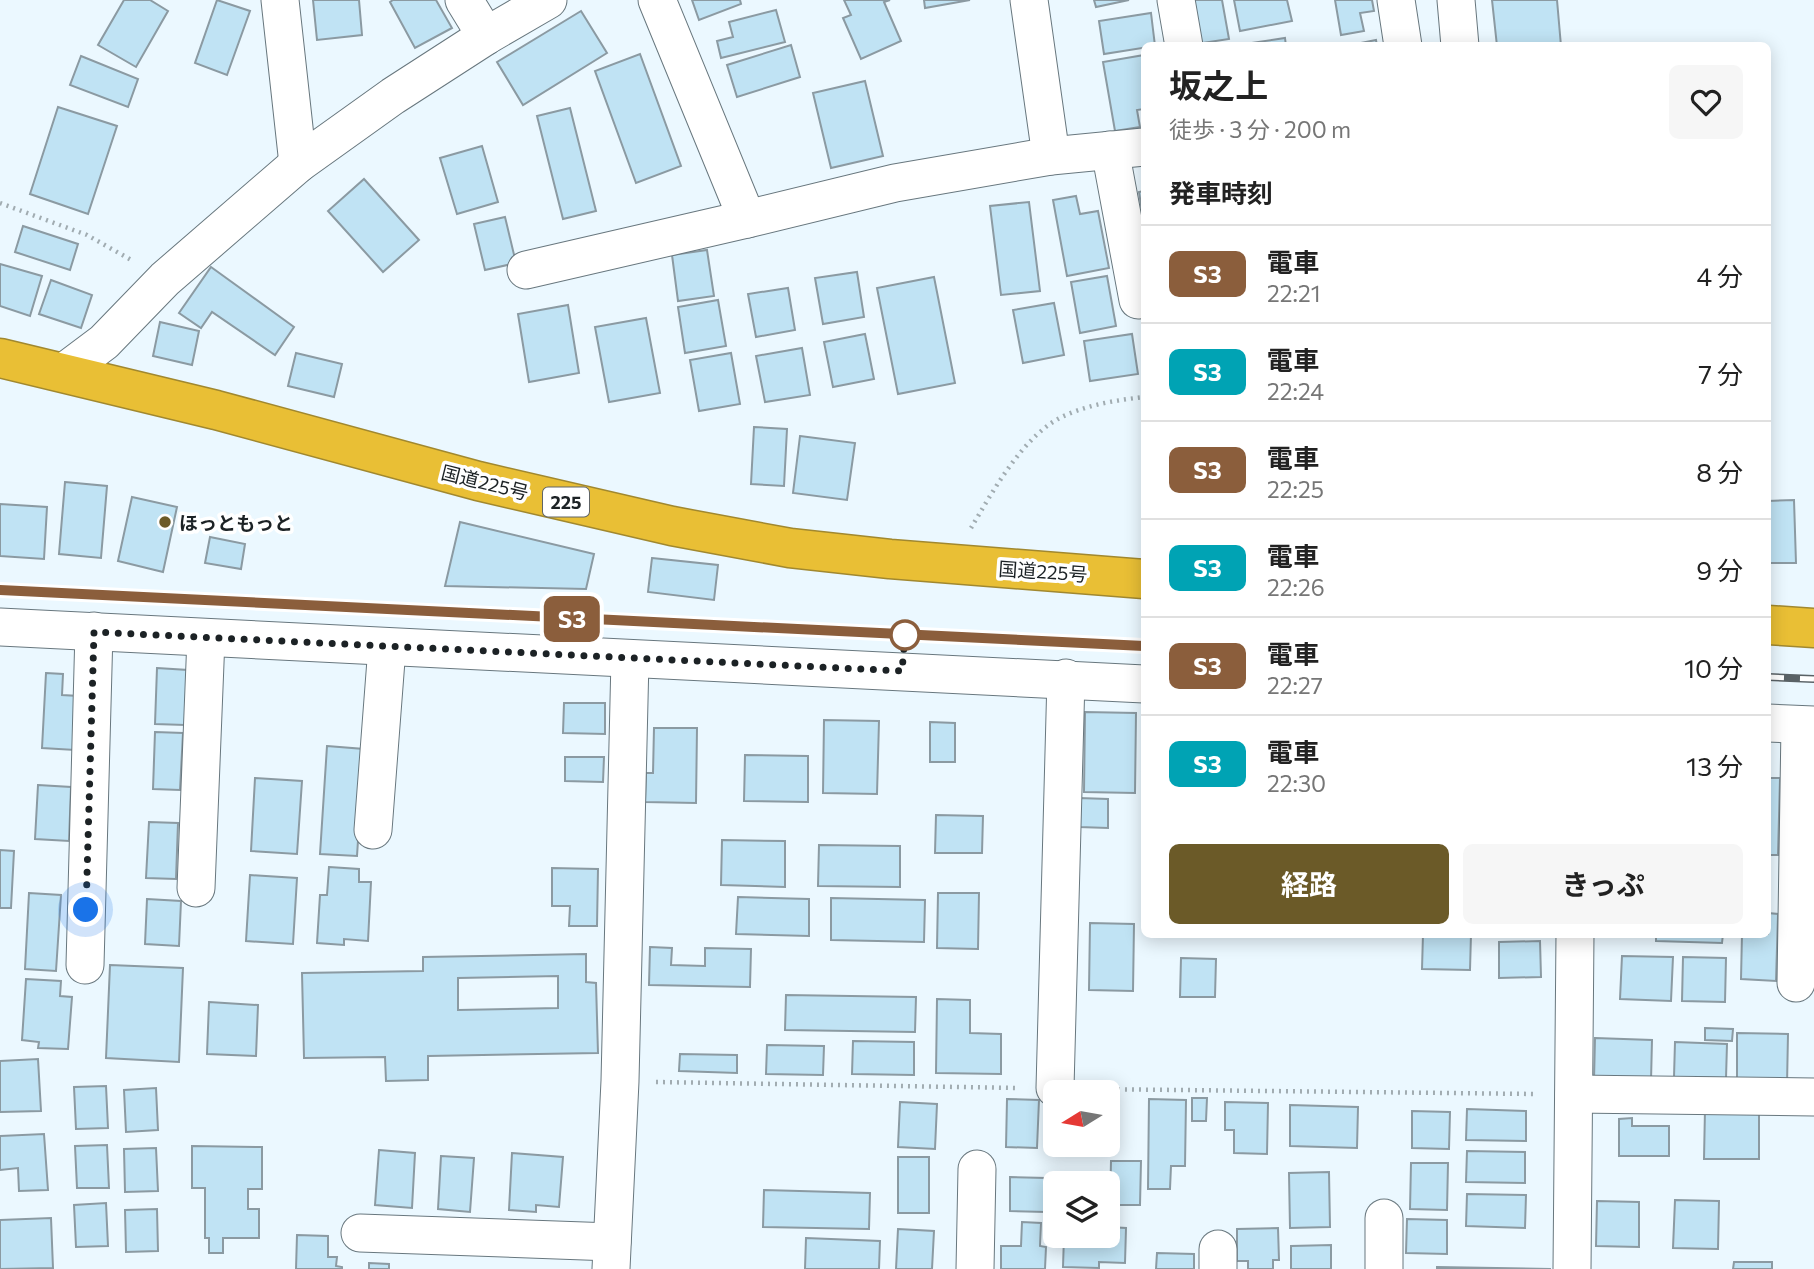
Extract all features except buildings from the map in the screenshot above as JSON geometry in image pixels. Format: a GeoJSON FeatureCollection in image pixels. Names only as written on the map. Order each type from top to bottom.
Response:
{"type":"FeatureCollection","features":[{"type":"Feature","properties":{"kind":"highway","name":"国道225号"},"geometry":{"type":"LineString","coordinates":[[0,358],[216,410],[478,481],[672,526],[790,548],[959,565],[1141,579]]}},
{"type":"Feature","properties":{"kind":"highway"},"geometry":{"type":"LineString","coordinates":[[1771,625],[1814,628]]}},
{"type":"Feature","properties":{"kind":"street"},"geometry":{"type":"LineString","coordinates":[[279,0],[298,164]]}},
{"type":"Feature","properties":{"kind":"street"},"geometry":{"type":"LineString","coordinates":[[464,0],[486,36]]}},
{"type":"Feature","properties":{"kind":"street"},"geometry":{"type":"LineString","coordinates":[[64,372],[104,342],[165,279],[298,164],[393,96],[548,0]]}},
{"type":"Feature","properties":{"kind":"street"},"geometry":{"type":"LineString","coordinates":[[657,0],[747,219]]}},
{"type":"Feature","properties":{"kind":"street"},"geometry":{"type":"LineString","coordinates":[[1029,0],[1051,156]]}},
{"type":"Feature","properties":{"kind":"street"},"geometry":{"type":"LineString","coordinates":[[1176,0],[1183,42]]}},
{"type":"Feature","properties":{"kind":"street"},"geometry":{"type":"LineString","coordinates":[[1396,0],[1402,42]]}},
{"type":"Feature","properties":{"kind":"street"},"geometry":{"type":"LineString","coordinates":[[1456,0],[1460,42]]}},
{"type":"Feature","properties":{"kind":"street"},"geometry":{"type":"LineString","coordinates":[[526,270],[895,183],[1051,156],[1127,148],[1138,300]]}},
{"type":"Feature","properties":{"kind":"street"},"geometry":{"type":"LineString","coordinates":[[0,627],[1141,684]]}},
{"type":"Feature","properties":{"kind":"street"},"geometry":{"type":"LineString","coordinates":[[85,965],[94,632]]}},
{"type":"Feature","properties":{"kind":"street"},"geometry":{"type":"LineString","coordinates":[[196,888],[206,638]]}},
{"type":"Feature","properties":{"kind":"street"},"geometry":{"type":"LineString","coordinates":[[373,830],[387,647]]}},
{"type":"Feature","properties":{"kind":"street"},"geometry":{"type":"LineString","coordinates":[[360,1233],[612,1255],[620,1081],[630,659]]}},
{"type":"Feature","properties":{"kind":"street"},"geometry":{"type":"LineString","coordinates":[[1055,1080],[1066,678]]}},
{"type":"Feature","properties":{"kind":"street"},"geometry":{"type":"LineString","coordinates":[[1794,724],[1796,984]]}},
{"type":"Feature","properties":{"kind":"street"},"geometry":{"type":"LineString","coordinates":[[1572,1269],[1575,938]]}},
{"type":"Feature","properties":{"kind":"street"},"geometry":{"type":"LineString","coordinates":[[1574,1094],[1814,1097]]}},
{"type":"Feature","properties":{"kind":"street"},"geometry":{"type":"LineString","coordinates":[[975,1269],[977,1169]]}},
{"type":"Feature","properties":{"kind":"street"},"geometry":{"type":"LineString","coordinates":[[1384,1218],[1384,1269]]}},
{"type":"Feature","properties":{"kind":"path"},"geometry":{"type":"LineString","coordinates":[[0,203],[87,235],[165,279]]}},
{"type":"Feature","properties":{"kind":"path"},"geometry":{"type":"LineString","coordinates":[[959,565],[965,538],[1006,470],[1044,429],[1065,415],[1114,400],[1141,397]]}},
{"type":"Feature","properties":{"kind":"path"},"geometry":{"type":"LineString","coordinates":[[620,1081],[1043,1088]]}},
{"type":"Feature","properties":{"kind":"path"},"geometry":{"type":"LineString","coordinates":[[1120,1089],[1574,1094]]}},
{"type":"Feature","properties":{"kind":"railway"},"geometry":{"type":"LineString","coordinates":[[0,590],[1141,646]]}},
{"type":"Feature","properties":{"kind":"railway"},"geometry":{"type":"LineString","coordinates":[[1771,677],[1814,679]]}},
{"type":"Feature","properties":{"kind":"train","name":"S3"},"geometry":{"type":"LineString","coordinates":[[0,590],[1141,646]]}},
{"type":"Feature","properties":{"kind":"place","name":"ほっともっと"},"geometry":{"type":"Point","coordinates":[165,522]}},
{"type":"Feature","properties":{"kind":"route"},"geometry":{"type":"LineString","coordinates":[[86,910],[94,632],[902,671],[905,635]]}}]}
